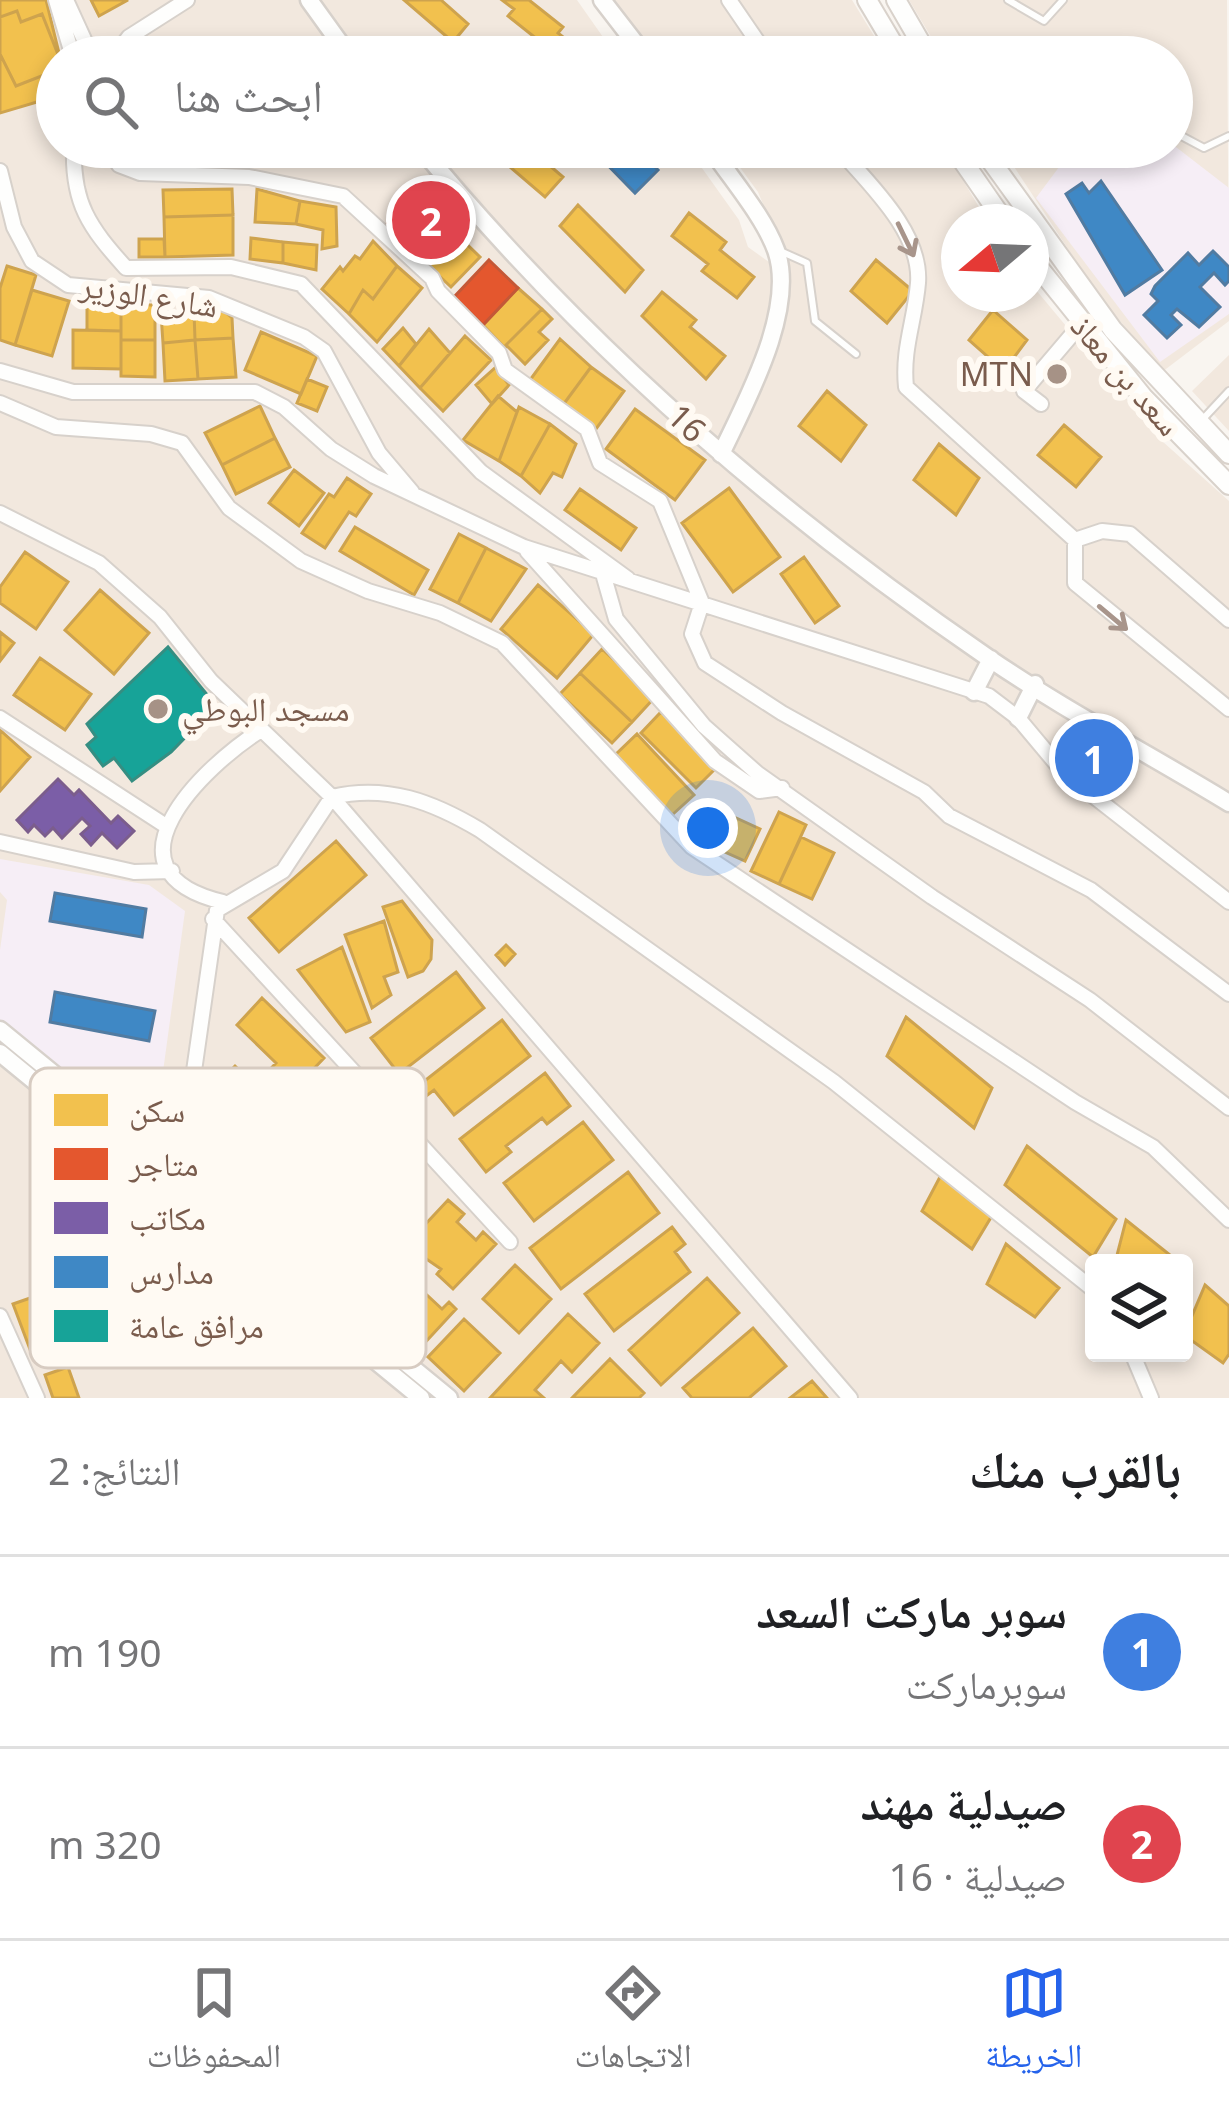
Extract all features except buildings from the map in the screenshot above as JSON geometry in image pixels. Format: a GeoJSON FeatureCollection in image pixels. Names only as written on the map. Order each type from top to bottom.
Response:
{"type":"FeatureCollection","features":[{"type":"Feature","properties":{"kind":"main road"},"geometry":{"type":"LineString","coordinates":[[867,0],[888,36]]}},
{"type":"Feature","properties":{"kind":"main road"},"geometry":{"type":"LineString","coordinates":[[896,0],[917,36]]}},
{"type":"Feature","properties":{"kind":"main road"},"geometry":{"type":"LineString","coordinates":[[968,168],[993,204]]}},
{"type":"Feature","properties":{"kind":"main road","name":"سعد بن معاذ"},"geometry":{"type":"LineString","coordinates":[[996,168],[1114,331],[1227,448]]}},
{"type":"Feature","properties":{"kind":"main road","name":"سعد بن معاذ"},"geometry":{"type":"LineString","coordinates":[[1049,281],[1172,429],[1229,484]]}},
{"type":"Feature","properties":{"kind":"street"},"geometry":{"type":"LineString","coordinates":[[56,0],[67,36]]}},
{"type":"Feature","properties":{"kind":"street"},"geometry":{"type":"LineString","coordinates":[[66,0],[82,36]]}},
{"type":"Feature","properties":{"kind":"street"},"geometry":{"type":"LineString","coordinates":[[131,36],[187,0]]}},
{"type":"Feature","properties":{"kind":"street"},"geometry":{"type":"LineString","coordinates":[[309,0],[335,36]]}},
{"type":"Feature","properties":{"kind":"street"},"geometry":{"type":"LineString","coordinates":[[602,0],[630,36]]}},
{"type":"Feature","properties":{"kind":"street"},"geometry":{"type":"LineString","coordinates":[[729,0],[754,36]]}},
{"type":"Feature","properties":{"kind":"street"},"geometry":{"type":"LineString","coordinates":[[73,168],[80,208],[126,268],[231,267],[301,284],[481,472],[634,583]]}},
{"type":"Feature","properties":{"kind":"street"},"geometry":{"type":"LineString","coordinates":[[128,168],[140,173],[249,177],[344,196],[432,278],[438,291],[499,352],[505,370],[586,429],[600,463],[660,501],[702,603],[692,634],[705,663],[782,713],[924,792],[950,816],[1091,890],[1229,994]]}},
{"type":"Feature","properties":{"kind":"street","name":"16"},"geometry":{"type":"LineString","coordinates":[[439,168],[564,310],[721,454],[991,659],[1229,803]]}},
{"type":"Feature","properties":{"kind":"street"},"geometry":{"type":"LineString","coordinates":[[721,454],[755,382],[781,296],[776,250],[723,168]]}},
{"type":"Feature","properties":{"kind":"street"},"geometry":{"type":"LineString","coordinates":[[854,168],[912,242],[919,280],[902,355],[906,387],[1075,540],[1075,583],[1229,709]]}},
{"type":"Feature","properties":{"kind":"street","name":"شارع الوزير"},"geometry":{"type":"LineString","coordinates":[[0,171],[14,227],[32,261],[68,285],[208,298],[304,337],[324,351],[379,453],[420,501]]}},
{"type":"Feature","properties":{"kind":"street"},"geometry":{"type":"LineString","coordinates":[[1041,404],[1024,391],[1082,324]]}},
{"type":"Feature","properties":{"kind":"street"},"geometry":{"type":"LineString","coordinates":[[0,371],[73,392],[255,392],[284,407],[331,449],[420,501],[524,547],[604,577],[702,603],[989,696],[1018,718],[1064,772],[1229,902]]}},
{"type":"Feature","properties":{"kind":"street"},"geometry":{"type":"LineString","coordinates":[[0,404],[56,427],[151,434],[182,443],[229,508],[302,561],[368,592],[440,613],[502,643],[692,847],[1076,1102],[1153,1147],[1229,1220]]}},
{"type":"Feature","properties":{"kind":"street"},"geometry":{"type":"LineString","coordinates":[[0,513],[73,547],[121,580],[261,730],[332,796],[850,1398]]}},
{"type":"Feature","properties":{"kind":"street"},"geometry":{"type":"LineString","coordinates":[[1075,540],[1102,531],[1130,534],[1229,620]]}},
{"type":"Feature","properties":{"kind":"street"},"geometry":{"type":"LineString","coordinates":[[524,547],[715,761],[759,791],[782,788]]}},
{"type":"Feature","properties":{"kind":"street"},"geometry":{"type":"LineString","coordinates":[[604,577],[616,619],[704,726],[932,897],[1090,1000],[1229,1108]]}},
{"type":"Feature","properties":{"kind":"street"},"geometry":{"type":"LineString","coordinates":[[974,692],[991,659]]}},
{"type":"Feature","properties":{"kind":"street"},"geometry":{"type":"LineString","coordinates":[[1018,718],[1035,684]]}},
{"type":"Feature","properties":{"kind":"street"},"geometry":{"type":"LineString","coordinates":[[0,718],[166,826]]}},
{"type":"Feature","properties":{"kind":"street"},"geometry":{"type":"LineString","coordinates":[[223,902],[196,892],[172,871],[165,853],[166,826],[176,804],[200,778],[261,730]]}},
{"type":"Feature","properties":{"kind":"street"},"geometry":{"type":"LineString","coordinates":[[332,796],[384,791],[440,808],[480,830],[834,1082],[1085,1283]]}},
{"type":"Feature","properties":{"kind":"street"},"geometry":{"type":"LineString","coordinates":[[192,1068],[213,919],[223,902],[283,871],[332,796]]}},
{"type":"Feature","properties":{"kind":"street"},"geometry":{"type":"LineString","coordinates":[[0,842],[134,872],[172,871]]}},
{"type":"Feature","properties":{"kind":"street"},"geometry":{"type":"LineString","coordinates":[[213,919],[350,1068]]}},
{"type":"Feature","properties":{"kind":"street"},"geometry":{"type":"LineString","coordinates":[[0,1030],[43,1068]]}},
{"type":"Feature","properties":{"kind":"street"},"geometry":{"type":"LineString","coordinates":[[0,1053],[30,1076]]}},
{"type":"Feature","properties":{"kind":"street"},"geometry":{"type":"LineString","coordinates":[[426,1151],[510,1242]]}},
{"type":"Feature","properties":{"kind":"street"},"geometry":{"type":"LineString","coordinates":[[0,1316],[37,1398]]}},
{"type":"Feature","properties":{"kind":"street"},"geometry":{"type":"LineString","coordinates":[[1136,1362],[1151,1398]]}},
{"type":"Feature","properties":{"kind":"street"},"geometry":{"type":"LineString","coordinates":[[386,1368],[421,1398]]}},
{"type":"Feature","properties":{"kind":"street"},"geometry":{"type":"LineString","coordinates":[[411,1368],[449,1398]]}},
{"type":"Feature","properties":{"kind":"lane"},"geometry":{"type":"LineString","coordinates":[[1008,0],[1044,21],[1063,0]]}},
{"type":"Feature","properties":{"kind":"lane"},"geometry":{"type":"LineString","coordinates":[[1193,142],[1204,148],[1229,136]]}},
{"type":"Feature","properties":{"kind":"lane"},"geometry":{"type":"LineString","coordinates":[[776,250],[791,251],[807,262],[815,321],[856,354]]}},
{"type":"Feature","properties":{"kind":"lane"},"geometry":{"type":"LineString","coordinates":[[1200,423],[1229,391]]}},
{"type":"Feature","properties":{"kind":"shaded area"},"geometry":{"type":"Polygon","coordinates":[[[0,0],[577,0],[602,36],[36,36],[36,168],[702,168],[739,220],[748,247],[787,275],[789,267],[758,192],[740,168],[956,168],[977,204],[941,204],[941,312],[1049,312],[1049,306],[1162,441],[1229,501],[1229,1398],[0,1398],[0,0]]]}},
{"type":"Feature","properties":{"kind":"shaded area"},"geometry":{"type":"Polygon","coordinates":[[[611,0],[852,0],[874,36],[639,36],[611,0]]]}},
{"type":"Feature","properties":{"kind":"shaded area"},"geometry":{"type":"Polygon","coordinates":[[[909,0],[1227,0],[1229,321],[1162,372],[1097,293],[1049,220],[1049,204],[1038,204],[1015,168],[1193,168],[1193,36],[930,36],[909,0]]]}},
{"type":"Feature","properties":{"kind":"shaded area"},"geometry":{"type":"Polygon","coordinates":[[[1193,160],[1229,188],[1229,314],[1160,362],[1049,215],[1049,204],[1036,198],[1058,168],[1193,168],[1193,160]]]}},
{"type":"Feature","properties":{"kind":"shaded area"},"geometry":{"type":"Polygon","coordinates":[[[1229,355],[1229,431],[1192,391],[1229,355]]]}},
{"type":"Feature","properties":{"kind":"shaded area"},"geometry":{"type":"Polygon","coordinates":[[[0,859],[149,885],[185,911],[163,1068],[57,1068],[0,1024],[0,950],[7,900],[0,892],[0,859]]]}},
{"type":"Feature","properties":{"kind":"place","name":"صيدلية مهند"},"geometry":{"type":"Point","coordinates":[431,220]}},
{"type":"Feature","properties":{"kind":"place","name":"MTN"},"geometry":{"type":"Point","coordinates":[1057,374]}},
{"type":"Feature","properties":{"kind":"place","name":"مسجد البوطي"},"geometry":{"type":"Point","coordinates":[158,709]}},
{"type":"Feature","properties":{"kind":"place","name":"سوبر ماركت السعد"},"geometry":{"type":"Point","coordinates":[1094,758]}}]}
